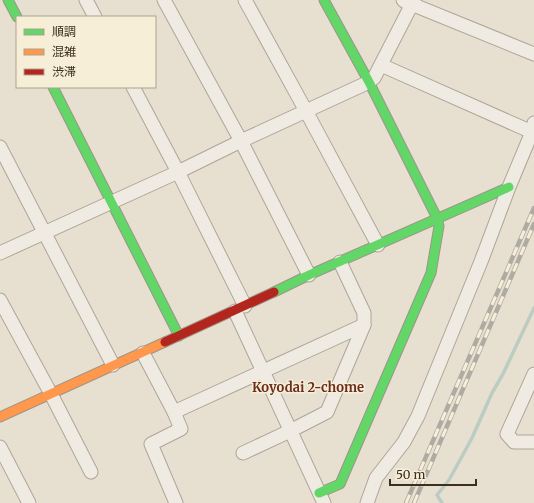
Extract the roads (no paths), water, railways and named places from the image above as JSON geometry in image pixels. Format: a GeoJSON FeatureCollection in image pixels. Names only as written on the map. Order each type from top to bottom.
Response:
{"type":"FeatureCollection","features":[{"type":"Feature","properties":{"kind":"street"},"geometry":{"type":"LineString","coordinates":[[8,0],[16,16]]}},
{"type":"Feature","properties":{"kind":"street"},"geometry":{"type":"LineString","coordinates":[[86,0],[94,16]]}},
{"type":"Feature","properties":{"kind":"street"},"geometry":{"type":"LineString","coordinates":[[164,0],[241,141],[309,275]]}},
{"type":"Feature","properties":{"kind":"street"},"geometry":{"type":"LineString","coordinates":[[245,0],[378,245]]}},
{"type":"Feature","properties":{"kind":"street"},"geometry":{"type":"LineString","coordinates":[[133,88],[178,172],[240,308],[263,371],[321,498],[340,484],[431,273],[439,226],[437,218],[369,82],[324,0]]}},
{"type":"Feature","properties":{"kind":"street"},"geometry":{"type":"LineString","coordinates":[[0,253],[178,172],[369,82],[374,78],[381,65],[410,1],[534,54]]}},
{"type":"Feature","properties":{"kind":"street"},"geometry":{"type":"LineString","coordinates":[[367,503],[376,478],[404,442],[418,416],[482,259],[533,128],[381,65]]}},
{"type":"Feature","properties":{"kind":"street"},"geometry":{"type":"LineString","coordinates":[[54,88],[179,336]]}},
{"type":"Feature","properties":{"kind":"street"},"geometry":{"type":"LineString","coordinates":[[0,147],[113,365]]}},
{"type":"Feature","properties":{"kind":"street"},"geometry":{"type":"LineString","coordinates":[[0,417],[113,365],[143,353],[309,275],[509,187]]}},
{"type":"Feature","properties":{"kind":"street"},"geometry":{"type":"LineString","coordinates":[[243,453],[327,412],[364,325],[364,312],[340,262]]}},
{"type":"Feature","properties":{"kind":"street"},"geometry":{"type":"LineString","coordinates":[[0,300],[91,472]]}},
{"type":"Feature","properties":{"kind":"street"},"geometry":{"type":"LineString","coordinates":[[174,412],[364,325]]}},
{"type":"Feature","properties":{"kind":"street"},"geometry":{"type":"LineString","coordinates":[[143,353],[174,412],[181,429],[151,444],[176,503]]}},
{"type":"Feature","properties":{"kind":"street"},"geometry":{"type":"LineString","coordinates":[[534,374],[507,434],[514,442],[534,442]]}},
{"type":"Feature","properties":{"kind":"street"},"geometry":{"type":"LineString","coordinates":[[0,447],[29,503]]}},
{"type":"Feature","properties":{"kind":"waterway"},"geometry":{"type":"LineString","coordinates":[[442,503],[437,495],[449,480],[472,438],[492,393],[503,374],[534,308]]}},
{"type":"Feature","properties":{"kind":"railway"},"geometry":{"type":"LineString","coordinates":[[406,503],[534,208]]}},
{"type":"Feature","properties":{"kind":"railway"},"geometry":{"type":"LineString","coordinates":[[414,503],[534,224]]}},
{"type":"Feature","properties":{"kind":"district","name":"Koyodai 2-chome"},"geometry":{"type":"Point","coordinates":[308,387]}}]}
